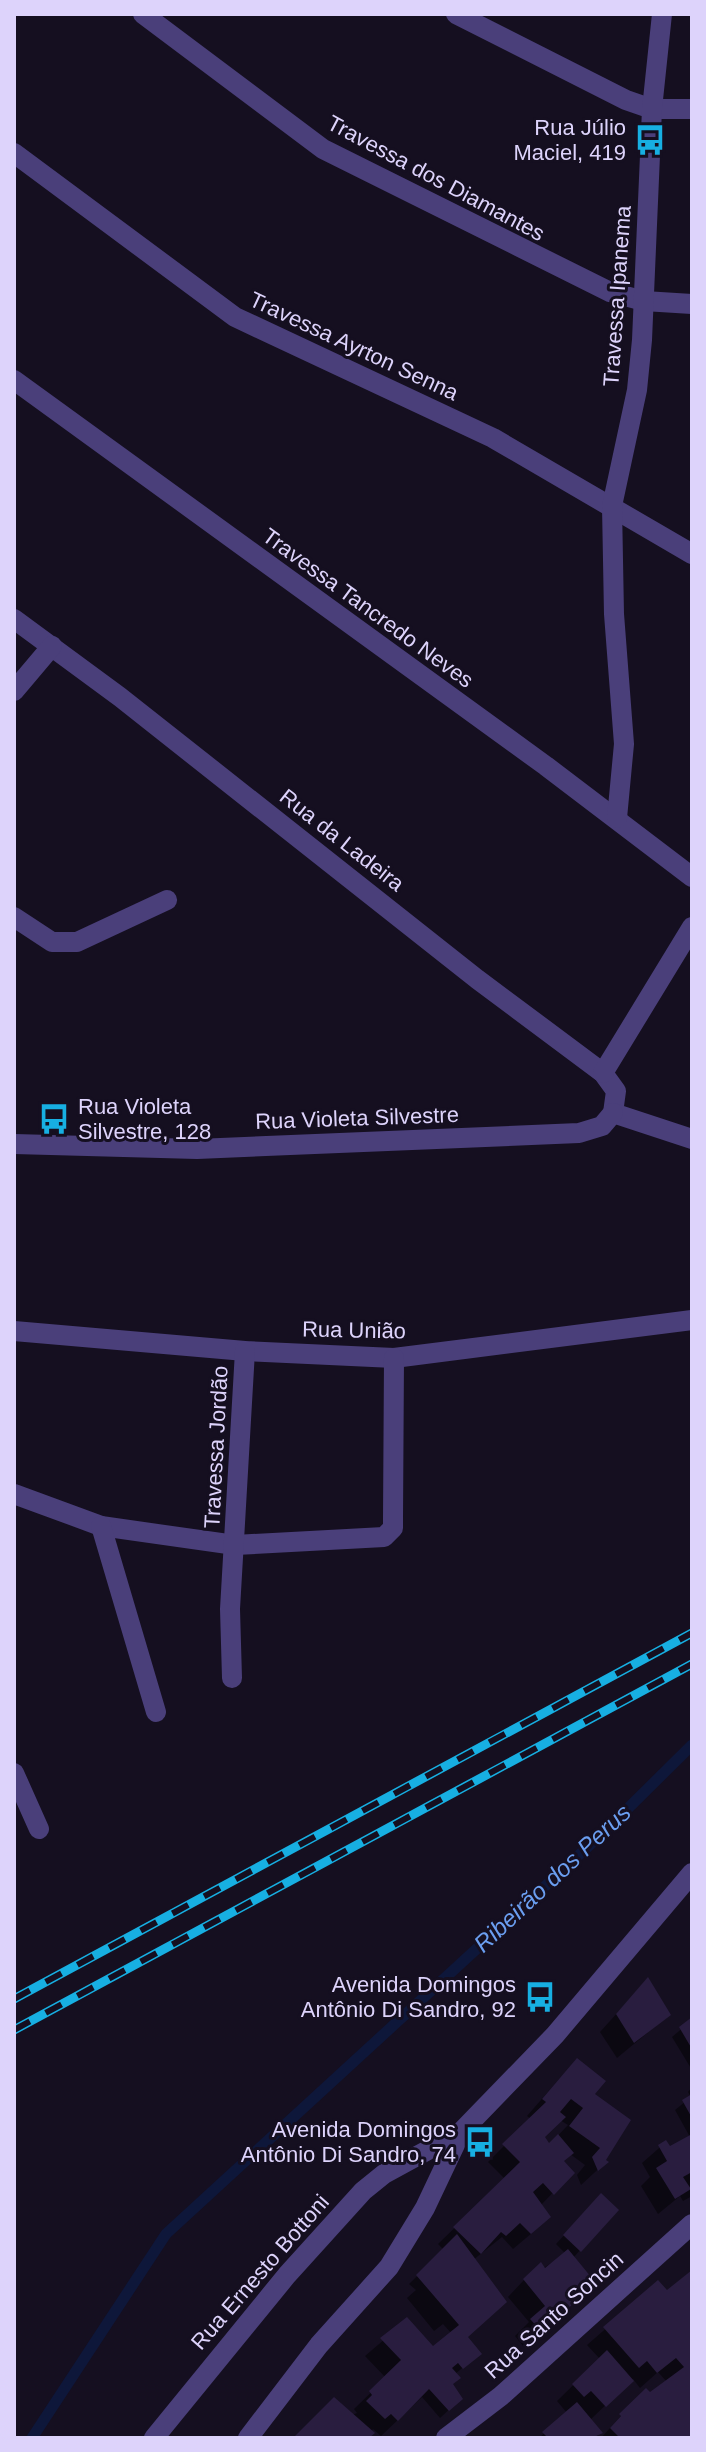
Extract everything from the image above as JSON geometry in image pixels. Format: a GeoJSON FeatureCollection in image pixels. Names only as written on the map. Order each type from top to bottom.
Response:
{"type":"FeatureCollection","features":[{"type":"Feature","properties":{"kind":"street","name":"Travessa dos Diamantes"},"geometry":{"type":"LineString","coordinates":[[143,14],[323,149],[572,275],[644,301],[692,304]]}},
{"type":"Feature","properties":{"kind":"street"},"geometry":{"type":"LineString","coordinates":[[456,14],[556,66],[652,109],[692,109]]}},
{"type":"Feature","properties":{"kind":"street","name":"Travessa Ipanema"},"geometry":{"type":"LineString","coordinates":[[617,818],[624,744],[614,614],[612,506],[637,390],[652,109],[662,14]]}},
{"type":"Feature","properties":{"kind":"street","name":"Travessa Ayrton Senna"},"geometry":{"type":"LineString","coordinates":[[14,153],[235,317],[493,438],[692,554]]}},
{"type":"Feature","properties":{"kind":"street","name":"Travessa Tancredo Neves"},"geometry":{"type":"LineString","coordinates":[[14,380],[617,818],[692,877]]}},
{"type":"Feature","properties":{"kind":"street","name":"Rua da Ladeira"},"geometry":{"type":"LineString","coordinates":[[14,619],[490,989],[603,1073]]}},
{"type":"Feature","properties":{"kind":"street"},"geometry":{"type":"LineString","coordinates":[[14,691],[52,646]]}},
{"type":"Feature","properties":{"kind":"street"},"geometry":{"type":"LineString","coordinates":[[14,917],[52,942],[77,942],[167,900]]}},
{"type":"Feature","properties":{"kind":"street"},"geometry":{"type":"LineString","coordinates":[[692,927],[603,1073],[616,1091],[613,1113],[692,1139]]}},
{"type":"Feature","properties":{"kind":"street","name":"Rua Violeta Silvestre"},"geometry":{"type":"LineString","coordinates":[[14,1144],[197,1149],[563,1134],[590,1131],[602,1126],[613,1113]]}},
{"type":"Feature","properties":{"kind":"street","name":"Rua União"},"geometry":{"type":"LineString","coordinates":[[14,1331],[245,1351],[394,1358],[692,1320]]}},
{"type":"Feature","properties":{"kind":"street","name":"Travessa Jordão"},"geometry":{"type":"LineString","coordinates":[[232,1678],[230,1609],[245,1351]]}},
{"type":"Feature","properties":{"kind":"street"},"geometry":{"type":"LineString","coordinates":[[235,1545],[376,1540],[390,1533],[393,1518],[394,1358]]}},
{"type":"Feature","properties":{"kind":"street","name":"Travessa Jordão"},"geometry":{"type":"LineString","coordinates":[[14,1494],[101,1526],[235,1545]]}},
{"type":"Feature","properties":{"kind":"street"},"geometry":{"type":"LineString","coordinates":[[101,1526],[156,1712]]}},
{"type":"Feature","properties":{"kind":"street"},"geometry":{"type":"LineString","coordinates":[[14,1773],[39,1829]]}},
{"type":"Feature","properties":{"kind":"street"},"geometry":{"type":"LineString","coordinates":[[248,2438],[319,2345],[389,2267],[425,2208],[461,2132],[546,2046],[692,1873]]}},
{"type":"Feature","properties":{"kind":"street","name":"Rua Ernesto Bottoni"},"geometry":{"type":"LineString","coordinates":[[154,2438],[287,2275],[363,2191],[384,2174],[461,2132]]}},
{"type":"Feature","properties":{"kind":"street","name":"Rua Santo Soncin"},"geometry":{"type":"LineString","coordinates":[[446,2438],[501,2396],[692,2224]]}},
{"type":"Feature","properties":{"kind":"building"},"geometry":{"type":"Polygon","coordinates":[[[648,1977],[671,2015],[634,2043],[616,2014],[648,1977]]]}},
{"type":"Feature","properties":{"kind":"building"},"geometry":{"type":"Polygon","coordinates":[[[692,2017],[692,2049],[679,2027],[692,2017]]]}},
{"type":"Feature","properties":{"kind":"building"},"geometry":{"type":"Polygon","coordinates":[[[577,2058],[606,2081],[595,2094],[631,2120],[606,2160],[609,2162],[598,2171],[592,2157],[600,2148],[569,2126],[583,2108],[571,2099],[560,2112],[566,2117],[545,2137],[549,2143],[558,2134],[574,2153],[564,2161],[575,2173],[554,2195],[543,2183],[533,2192],[551,2217],[531,2234],[520,2223],[506,2236],[501,2232],[481,2254],[453,2227],[520,2162],[502,2144],[546,2102],[542,2099],[577,2058]]]}},
{"type":"Feature","properties":{"kind":"building"},"geometry":{"type":"Polygon","coordinates":[[[692,2094],[692,2118],[682,2100],[692,2094]]]}},
{"type":"Feature","properties":{"kind":"building"},"geometry":{"type":"Polygon","coordinates":[[[692,2134],[692,2172],[683,2177],[691,2189],[675,2199],[656,2168],[667,2161],[658,2145],[666,2140],[670,2146],[692,2134]]]}},
{"type":"Feature","properties":{"kind":"building"},"geometry":{"type":"Polygon","coordinates":[[[601,2193],[619,2210],[581,2252],[563,2235],[601,2193]]]}},
{"type":"Feature","properties":{"kind":"building"},"geometry":{"type":"Polygon","coordinates":[[[457,2234],[507,2302],[468,2337],[482,2354],[463,2369],[458,2363],[452,2368],[461,2378],[453,2384],[463,2399],[449,2411],[429,2389],[398,2421],[391,2414],[385,2419],[366,2401],[372,2395],[369,2391],[401,2360],[380,2338],[407,2317],[433,2346],[459,2325],[416,2275],[457,2234]]]}},
{"type":"Feature","properties":{"kind":"building"},"geometry":{"type":"Polygon","coordinates":[[[568,2249],[596,2283],[542,2332],[530,2319],[545,2306],[523,2279],[541,2262],[545,2268],[568,2249]]]}},
{"type":"Feature","properties":{"kind":"building"},"geometry":{"type":"Polygon","coordinates":[[[692,2270],[692,2438],[620,2438],[610,2428],[621,2416],[619,2414],[646,2388],[650,2392],[684,2367],[676,2358],[657,2373],[647,2361],[639,2368],[603,2327],[658,2280],[667,2290],[692,2270]]]}},
{"type":"Feature","properties":{"kind":"building"},"geometry":{"type":"Polygon","coordinates":[[[607,2350],[634,2381],[606,2407],[591,2391],[584,2397],[572,2384],[607,2350]]]}},
{"type":"Feature","properties":{"kind":"building"},"geometry":{"type":"Polygon","coordinates":[[[334,2397],[375,2433],[369,2438],[293,2438],[334,2397]]]}},
{"type":"Feature","properties":{"kind":"building"},"geometry":{"type":"Polygon","coordinates":[[[577,2402],[603,2433],[592,2438],[543,2438],[546,2436],[542,2432],[577,2402]]]}},
{"type":"Feature","properties":{"kind":"waterway","name":"Ribeirão dos Perus"},"geometry":{"type":"LineString","coordinates":[[32,2438],[166,2234],[604,1832],[692,1745]]}},
{"type":"Feature","properties":{"kind":"railway"},"geometry":{"type":"LineString","coordinates":[[14,1999],[692,1633]]}},
{"type":"Feature","properties":{"kind":"railway"},"geometry":{"type":"LineString","coordinates":[[14,2030],[692,1664]]}},
{"type":"Feature","properties":{"kind":"place","name":"Rua Júlio Maciel, 419"},"geometry":{"type":"Point","coordinates":[650,140]}},
{"type":"Feature","properties":{"kind":"place","name":"Rua Violeta Silvestre, 128"},"geometry":{"type":"Point","coordinates":[54,1119]}},
{"type":"Feature","properties":{"kind":"place","name":"Avenida Domingos Antônio Di Sandro, 92"},"geometry":{"type":"Point","coordinates":[540,1997]}},
{"type":"Feature","properties":{"kind":"place","name":"Avenida Domingos Antônio Di Sandro, 74"},"geometry":{"type":"Point","coordinates":[480,2142]}}]}
